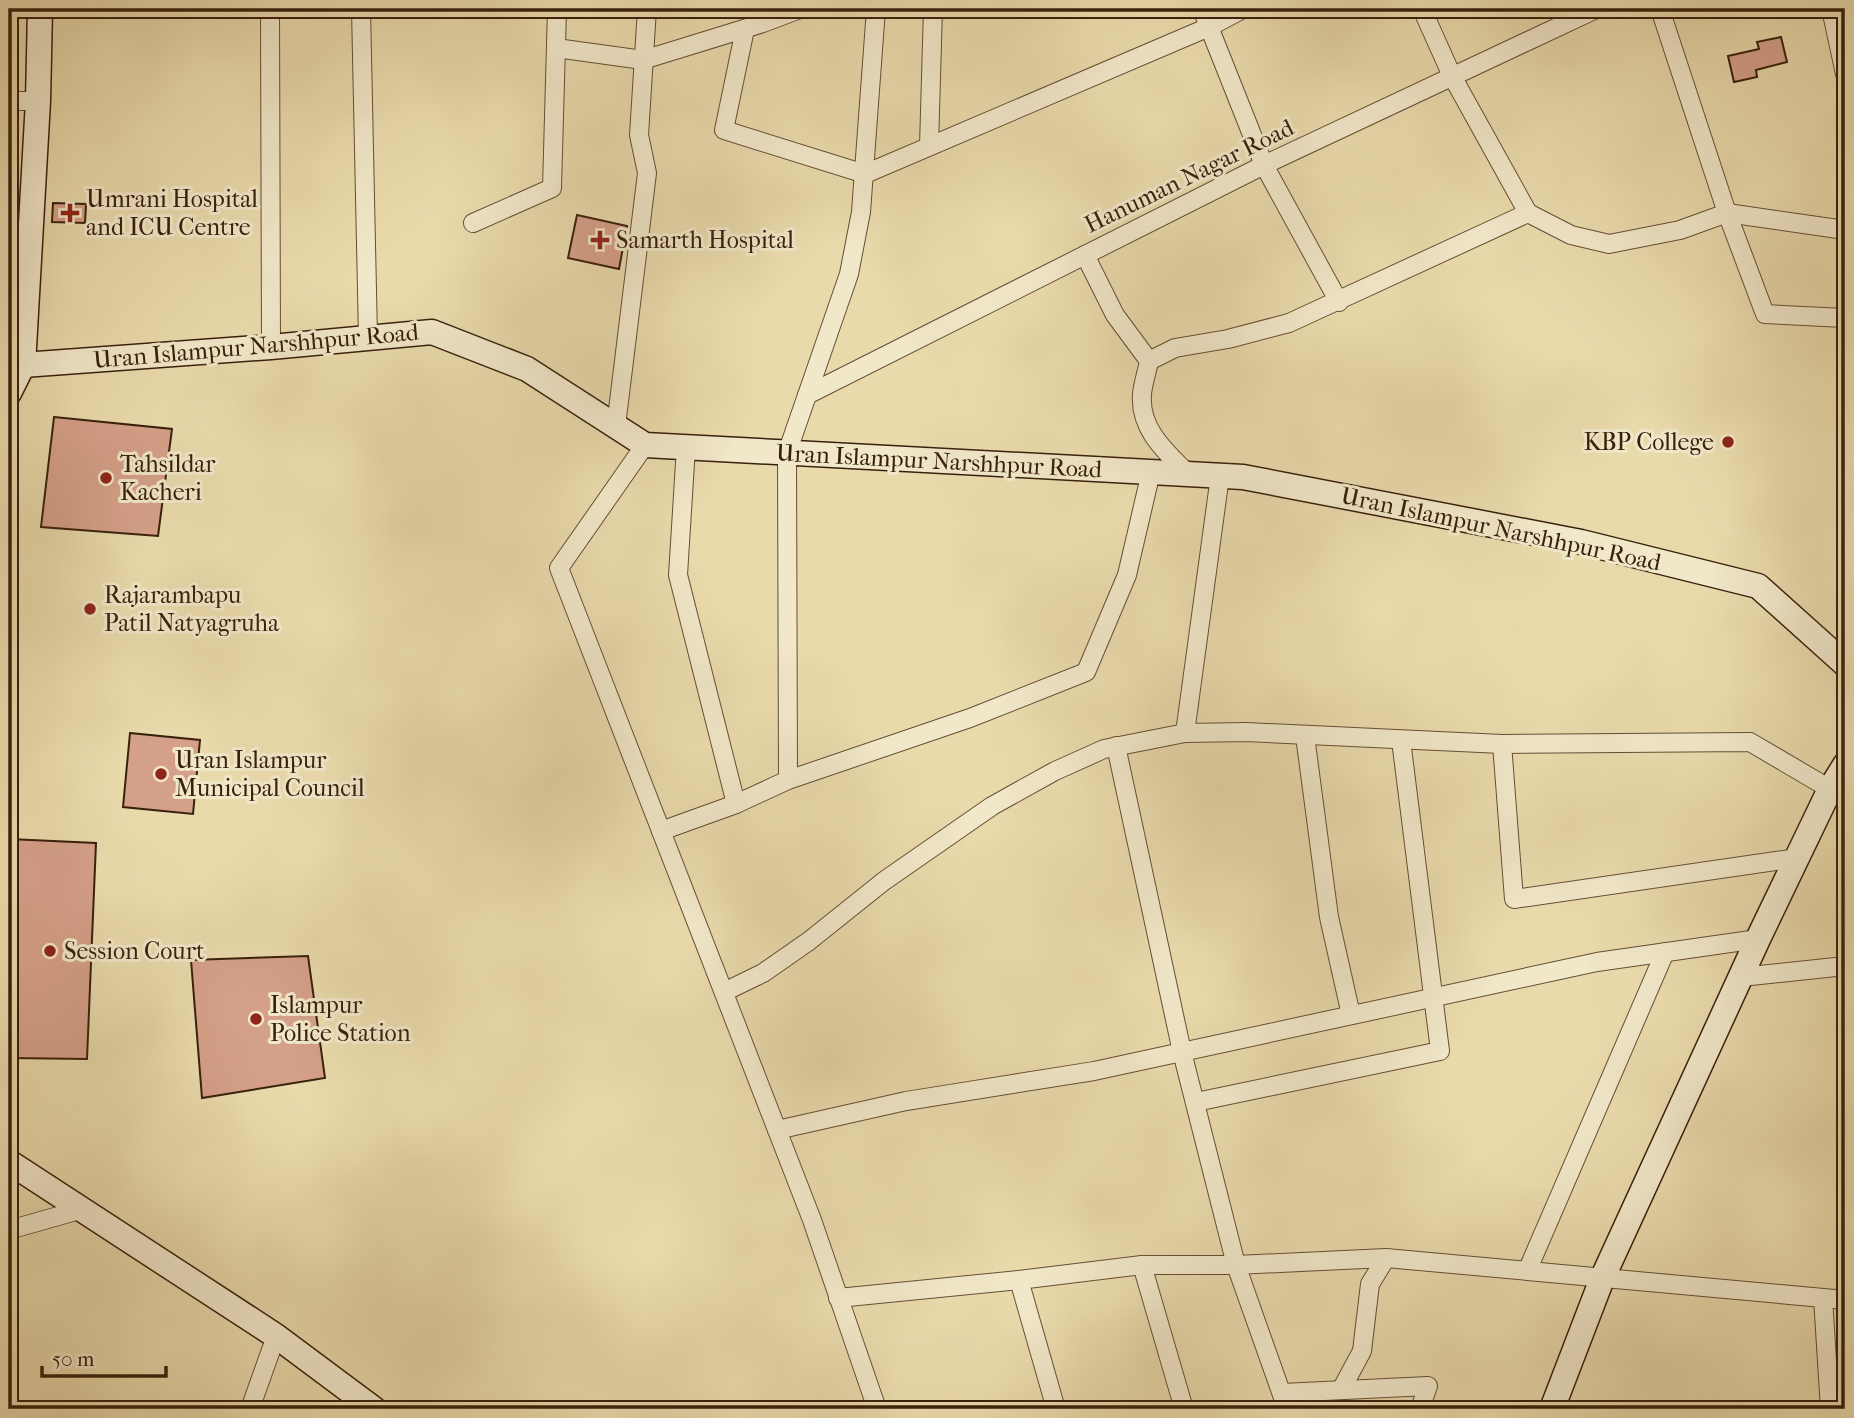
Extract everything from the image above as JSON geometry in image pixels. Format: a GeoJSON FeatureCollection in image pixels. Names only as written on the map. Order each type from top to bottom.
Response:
{"type":"FeatureCollection","features":[{"type":"Feature","properties":{"kind":"main road"},"geometry":{"type":"LineString","coordinates":[[9,393],[23,365],[38,102],[40,9]]}},
{"type":"Feature","properties":{"kind":"main road","name":"Uran Islampur Narshhpur Road"},"geometry":{"type":"LineString","coordinates":[[23,365],[432,332],[527,369],[645,445],[1243,477],[1581,542],[1758,586],[1845,664]]}},
{"type":"Feature","properties":{"kind":"main road"},"geometry":{"type":"LineString","coordinates":[[1552,1409],[1602,1279],[1758,939],[1830,789],[1845,765]]}},
{"type":"Feature","properties":{"kind":"main road"},"geometry":{"type":"LineString","coordinates":[[9,1162],[276,1336],[374,1409]]}},
{"type":"Feature","properties":{"kind":"street"},"geometry":{"type":"LineString","coordinates":[[270,9],[271,347]]}},
{"type":"Feature","properties":{"kind":"street"},"geometry":{"type":"LineString","coordinates":[[361,9],[368,338]]}},
{"type":"Feature","properties":{"kind":"street"},"geometry":{"type":"LineString","coordinates":[[472,223],[552,188],[557,9]]}},
{"type":"Feature","properties":{"kind":"street"},"geometry":{"type":"LineString","coordinates":[[616,426],[647,173],[639,135],[647,9]]}},
{"type":"Feature","properties":{"kind":"street"},"geometry":{"type":"LineString","coordinates":[[556,48],[643,60],[800,9]]}},
{"type":"Feature","properties":{"kind":"street"},"geometry":{"type":"LineString","coordinates":[[788,780],[787,453],[849,274],[865,174],[876,9]]}},
{"type":"Feature","properties":{"kind":"street"},"geometry":{"type":"LineString","coordinates":[[929,146],[933,9]]}},
{"type":"Feature","properties":{"kind":"street"},"geometry":{"type":"LineString","coordinates":[[1202,9],[1264,165],[1339,302]]}},
{"type":"Feature","properties":{"kind":"street"},"geometry":{"type":"LineString","coordinates":[[745,29],[724,130],[865,174],[1209,27],[1243,9]]}},
{"type":"Feature","properties":{"kind":"street"},"geometry":{"type":"LineString","coordinates":[[1422,9],[1452,76],[1528,213],[1570,235],[1609,244],[1680,230],[1727,213],[1845,230]]}},
{"type":"Feature","properties":{"kind":"street","name":"Hanuman Nagar Road"},"geometry":{"type":"LineString","coordinates":[[807,395],[1264,165],[1596,9]]}},
{"type":"Feature","properties":{"kind":"street"},"geometry":{"type":"LineString","coordinates":[[1660,9],[1727,213],[1765,314],[1845,318]]}},
{"type":"Feature","properties":{"kind":"street"},"geometry":{"type":"LineString","coordinates":[[1831,9],[1845,74]]}},
{"type":"Feature","properties":{"kind":"street"},"geometry":{"type":"LineString","coordinates":[[9,102],[38,102]]}},
{"type":"Feature","properties":{"kind":"street"},"geometry":{"type":"LineString","coordinates":[[1149,361],[1175,348],[1228,339],[1289,323],[1528,213]]}},
{"type":"Feature","properties":{"kind":"street"},"geometry":{"type":"LineString","coordinates":[[1085,255],[1115,315],[1149,361],[1142,397],[1146,423],[1159,444],[1188,474]]}},
{"type":"Feature","properties":{"kind":"street"},"geometry":{"type":"LineString","coordinates":[[645,445],[559,568],[813,1220],[877,1409]]}},
{"type":"Feature","properties":{"kind":"street"},"geometry":{"type":"LineString","coordinates":[[686,447],[678,575],[736,804]]}},
{"type":"Feature","properties":{"kind":"street"},"geometry":{"type":"LineString","coordinates":[[661,831],[736,804],[788,780],[970,718],[1086,672],[1127,576],[1151,472]]}},
{"type":"Feature","properties":{"kind":"street"},"geometry":{"type":"LineString","coordinates":[[1185,733],[1220,476]]}},
{"type":"Feature","properties":{"kind":"street"},"geometry":{"type":"LineString","coordinates":[[724,992],[763,973],[809,941],[894,873],[992,806],[1055,771],[1104,749],[1185,733],[1246,733],[1502,744],[1750,742],[1830,789]]}},
{"type":"Feature","properties":{"kind":"street"},"geometry":{"type":"LineString","coordinates":[[1305,736],[1329,917],[1351,1015]]}},
{"type":"Feature","properties":{"kind":"street"},"geometry":{"type":"LineString","coordinates":[[1196,1102],[1440,1051],[1401,740]]}},
{"type":"Feature","properties":{"kind":"street"},"geometry":{"type":"LineString","coordinates":[[1502,744],[1514,899],[1797,858]]}},
{"type":"Feature","properties":{"kind":"street"},"geometry":{"type":"LineString","coordinates":[[1116,746],[1182,1052],[1236,1265],[1284,1401],[1341,1390],[1428,1386],[1420,1409]]}},
{"type":"Feature","properties":{"kind":"street"},"geometry":{"type":"LineString","coordinates":[[777,1130],[906,1101],[1051,1080],[1597,962],[1758,939]]}},
{"type":"Feature","properties":{"kind":"street"},"geometry":{"type":"LineString","coordinates":[[1528,1269],[1665,952]]}},
{"type":"Feature","properties":{"kind":"street"},"geometry":{"type":"LineString","coordinates":[[1741,978],[1845,966]]}},
{"type":"Feature","properties":{"kind":"street"},"geometry":{"type":"LineString","coordinates":[[9,1230],[83,1209]]}},
{"type":"Feature","properties":{"kind":"street"},"geometry":{"type":"LineString","coordinates":[[1341,1390],[1362,1351],[1370,1284],[1386,1258]]}},
{"type":"Feature","properties":{"kind":"street"},"geometry":{"type":"LineString","coordinates":[[838,1298],[1142,1265],[1236,1265],[1386,1258],[1845,1300]]}},
{"type":"Feature","properties":{"kind":"street"},"geometry":{"type":"LineString","coordinates":[[1142,1265],[1184,1409]]}},
{"type":"Feature","properties":{"kind":"street"},"geometry":{"type":"LineString","coordinates":[[1019,1280],[1056,1409]]}},
{"type":"Feature","properties":{"kind":"street"},"geometry":{"type":"LineString","coordinates":[[1823,1298],[1830,1409]]}},
{"type":"Feature","properties":{"kind":"street"},"geometry":{"type":"LineString","coordinates":[[250,1409],[276,1336]]}},
{"type":"Feature","properties":{"kind":"building"},"geometry":{"type":"Polygon","coordinates":[[[1781,37],[1787,62],[1756,70],[1757,77],[1734,82],[1728,56],[1759,49],[1757,42],[1781,37]]]}},
{"type":"Feature","properties":{"kind":"building"},"geometry":{"type":"Polygon","coordinates":[[[53,203],[86,204],[85,223],[52,222],[53,203]]]}},
{"type":"Feature","properties":{"kind":"building"},"geometry":{"type":"Polygon","coordinates":[[[577,215],[627,226],[619,269],[568,258],[577,215]]]}},
{"type":"Feature","properties":{"kind":"building","name":"Tahsildar Kacheri"},"geometry":{"type":"Polygon","coordinates":[[[54,417],[172,429],[158,536],[41,527],[54,417]]]}},
{"type":"Feature","properties":{"kind":"building","name":"Uran Islampur Municipal Council"},"geometry":{"type":"Polygon","coordinates":[[[130,733],[200,740],[193,814],[123,807],[130,733]]]}},
{"type":"Feature","properties":{"kind":"building","name":"Session Court"},"geometry":{"type":"Polygon","coordinates":[[[9,839],[96,843],[87,1059],[9,1058],[9,839]]]}},
{"type":"Feature","properties":{"kind":"building","name":"Islampur Police Station"},"geometry":{"type":"Polygon","coordinates":[[[308,956],[325,1078],[202,1098],[191,960],[308,956]]]}},
{"type":"Feature","properties":{"kind":"place","name":"Umrani Hospital and ICU Centre"},"geometry":{"type":"Point","coordinates":[70,213]}},
{"type":"Feature","properties":{"kind":"place","name":"Samarth Hospital"},"geometry":{"type":"Point","coordinates":[600,240]}},
{"type":"Feature","properties":{"kind":"place","name":"KBP College"},"geometry":{"type":"Point","coordinates":[1728,442]}},
{"type":"Feature","properties":{"kind":"place","name":"Tahsildar Kacheri"},"geometry":{"type":"Point","coordinates":[106,478]}},
{"type":"Feature","properties":{"kind":"place","name":"Rajarambapu Patil Natyagruha"},"geometry":{"type":"Point","coordinates":[90,609]}},
{"type":"Feature","properties":{"kind":"place","name":"Uran Islampur Municipal Council"},"geometry":{"type":"Point","coordinates":[161,774]}},
{"type":"Feature","properties":{"kind":"place","name":"Session Court"},"geometry":{"type":"Point","coordinates":[50,951]}},
{"type":"Feature","properties":{"kind":"place","name":"Islampur Police Station"},"geometry":{"type":"Point","coordinates":[256,1019]}}]}
